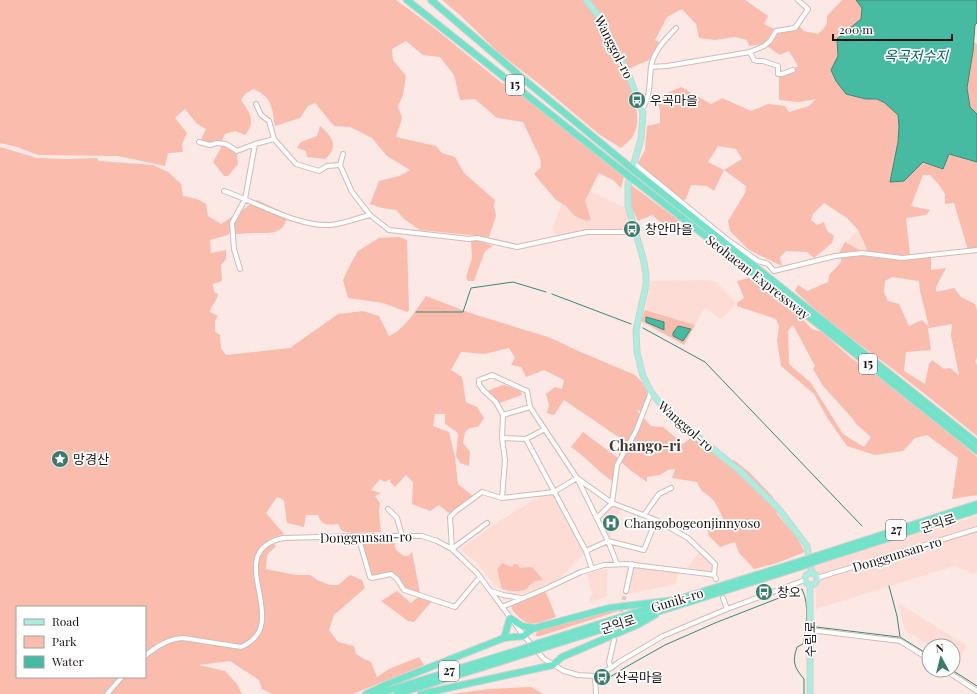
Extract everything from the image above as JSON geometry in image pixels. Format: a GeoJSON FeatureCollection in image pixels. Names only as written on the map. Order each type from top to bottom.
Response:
{"type":"FeatureCollection","features":[{"type":"Feature","properties":{"kind":"highway","name":"Seohaean Expressway"},"geometry":{"type":"LineString","coordinates":[[407,0],[977,451]]}},
{"type":"Feature","properties":{"kind":"highway","name":"Seohaean Expressway"},"geometry":{"type":"LineString","coordinates":[[431,0],[636,172],[977,443]]}},
{"type":"Feature","properties":{"kind":"highway","name":"Gunik-ro"},"geometry":{"type":"LineString","coordinates":[[377,694],[541,646],[676,600],[816,559],[977,504]]}},
{"type":"Feature","properties":{"kind":"highway","name":"군익로"},"geometry":{"type":"LineString","coordinates":[[816,559],[977,510]]}},
{"type":"Feature","properties":{"kind":"highway","name":"군익로"},"geometry":{"type":"LineString","coordinates":[[541,646],[670,608],[799,564]]}},
{"type":"Feature","properties":{"kind":"highway"},"geometry":{"type":"LineString","coordinates":[[366,694],[504,638],[524,636],[535,628],[609,608],[676,600]]}},
{"type":"Feature","properties":{"kind":"highway"},"geometry":{"type":"LineString","coordinates":[[422,694],[554,664],[562,657],[639,624],[670,608]]}},
{"type":"Feature","properties":{"kind":"highway"},"geometry":{"type":"LineString","coordinates":[[504,638],[510,618],[522,626],[535,628]]}},
{"type":"Feature","properties":{"kind":"highway","name":"27"},"geometry":{"type":"LineString","coordinates":[[396,694],[524,651]]}},
{"type":"Feature","properties":{"kind":"main road","name":"Wanggol-ro"},"geometry":{"type":"LineString","coordinates":[[586,0],[597,14],[607,32],[629,76],[643,113],[641,139],[628,184],[628,206],[646,274],[646,285],[636,330],[637,352],[643,376],[658,402],[740,471],[778,508],[807,546],[812,573]]}},
{"type":"Feature","properties":{"kind":"main road"},"geometry":{"type":"LineString","coordinates":[[812,573],[817,578],[815,583],[810,585],[805,580],[807,575],[812,573]]}},
{"type":"Feature","properties":{"kind":"main road","name":"수림로"},"geometry":{"type":"LineString","coordinates":[[810,585],[810,694]]}},
{"type":"Feature","properties":{"kind":"street"},"geometry":{"type":"LineString","coordinates":[[798,0],[805,7]]}},
{"type":"Feature","properties":{"kind":"street"},"geometry":{"type":"LineString","coordinates":[[651,67],[668,66],[750,52],[764,46],[770,41],[776,31],[795,28],[808,9],[805,7],[803,0]]}},
{"type":"Feature","properties":{"kind":"street"},"geometry":{"type":"LineString","coordinates":[[642,109],[647,102],[653,59],[661,44],[676,28]]}},
{"type":"Feature","properties":{"kind":"street"},"geometry":{"type":"LineString","coordinates":[[750,52],[754,60],[763,61],[778,66],[778,74],[793,70]]}},
{"type":"Feature","properties":{"kind":"street"},"geometry":{"type":"LineString","coordinates":[[256,104],[261,115],[269,121],[274,139],[296,164],[319,171],[327,166],[340,165]]}},
{"type":"Feature","properties":{"kind":"street"},"geometry":{"type":"LineString","coordinates":[[199,142],[210,146],[217,143],[226,144],[237,151],[274,139]]}},
{"type":"Feature","properties":{"kind":"street"},"geometry":{"type":"LineString","coordinates":[[240,269],[234,249],[232,223],[246,199],[255,144]]}},
{"type":"Feature","properties":{"kind":"street"},"geometry":{"type":"LineString","coordinates":[[343,154],[340,165],[352,192],[370,215],[389,230],[469,239],[477,238],[517,247],[587,232],[636,232]]}},
{"type":"Feature","properties":{"kind":"street"},"geometry":{"type":"LineString","coordinates":[[634,163],[728,240],[758,261],[768,264],[774,271],[835,256],[862,253],[902,258],[976,252]]}},
{"type":"Feature","properties":{"kind":"street"},"geometry":{"type":"LineString","coordinates":[[224,191],[294,220],[331,225],[370,215]]}},
{"type":"Feature","properties":{"kind":"street"},"geometry":{"type":"LineString","coordinates":[[502,498],[505,460],[502,438],[503,415],[496,402],[483,390],[479,384],[479,380],[492,375],[527,390],[530,407],[577,478],[608,541],[617,564]]}},
{"type":"Feature","properties":{"kind":"street"},"geometry":{"type":"LineString","coordinates":[[597,518],[612,502],[618,465],[636,431],[651,392]]}},
{"type":"Feature","properties":{"kind":"street"},"geometry":{"type":"LineString","coordinates":[[503,415],[530,407]]}},
{"type":"Feature","properties":{"kind":"street"},"geometry":{"type":"LineString","coordinates":[[502,438],[526,439],[546,429]]}},
{"type":"Feature","properties":{"kind":"street"},"geometry":{"type":"LineString","coordinates":[[526,439],[586,551],[592,569]]}},
{"type":"Feature","properties":{"kind":"street"},"geometry":{"type":"LineString","coordinates":[[502,607],[546,589],[581,572],[604,565],[632,564],[715,577],[715,564],[688,538],[656,520],[612,502],[577,478]]}},
{"type":"Feature","properties":{"kind":"street"},"geometry":{"type":"LineString","coordinates":[[452,549],[450,517],[482,492],[502,498],[554,492],[577,478]]}},
{"type":"Feature","properties":{"kind":"street"},"geometry":{"type":"LineString","coordinates":[[644,515],[659,494],[671,488]]}},
{"type":"Feature","properties":{"kind":"street"},"geometry":{"type":"LineString","coordinates":[[388,509],[397,518],[402,536]]}},
{"type":"Feature","properties":{"kind":"street"},"geometry":{"type":"LineString","coordinates":[[586,551],[608,541],[644,550],[656,520]]}},
{"type":"Feature","properties":{"kind":"street"},"geometry":{"type":"LineString","coordinates":[[452,549],[487,523]]}},
{"type":"Feature","properties":{"kind":"street","name":"Donggunsan-ro"},"geometry":{"type":"LineString","coordinates":[[817,578],[977,530]]}},
{"type":"Feature","properties":{"kind":"street"},"geometry":{"type":"LineString","coordinates":[[358,536],[370,576],[372,578],[391,574],[397,579],[404,590],[455,607],[480,577]]}},
{"type":"Feature","properties":{"kind":"street","name":"Donggunsan-ro"},"geometry":{"type":"LineString","coordinates":[[146,655],[165,642],[183,638],[241,647],[247,645],[261,628],[263,620],[255,573],[257,560],[262,549],[273,541],[283,538],[422,536],[452,549],[480,577],[524,636],[544,659],[564,671],[578,675],[595,676]]}},
{"type":"Feature","properties":{"kind":"street"},"geometry":{"type":"LineString","coordinates":[[626,592],[632,564]]}},
{"type":"Feature","properties":{"kind":"street"},"geometry":{"type":"LineString","coordinates":[[596,694],[595,676],[612,668],[619,662],[663,636],[727,609],[805,580]]}},
{"type":"Feature","properties":{"kind":"street"},"geometry":{"type":"LineString","coordinates":[[490,590],[503,595],[521,598]]}},
{"type":"Feature","properties":{"kind":"street"},"geometry":{"type":"LineString","coordinates":[[723,598],[727,609]]}},
{"type":"Feature","properties":{"kind":"street"},"geometry":{"type":"LineString","coordinates":[[810,630],[900,641],[921,654]]}},
{"type":"Feature","properties":{"kind":"street"},"geometry":{"type":"LineString","coordinates":[[612,668],[609,662],[614,640]]}},
{"type":"Feature","properties":{"kind":"street"},"geometry":{"type":"LineString","coordinates":[[107,694],[121,678]]}},
{"type":"Feature","properties":{"kind":"street"},"geometry":{"type":"LineString","coordinates":[[957,678],[977,691]]}},
{"type":"Feature","properties":{"kind":"shaded area"},"geometry":{"type":"Polygon","coordinates":[[[590,191],[626,208],[632,231],[587,230],[556,237],[553,227],[562,204],[566,206],[575,216],[586,221],[585,201],[590,191]]]}},
{"type":"Feature","properties":{"kind":"shaded area"},"geometry":{"type":"Polygon","coordinates":[[[858,230],[868,249],[864,252],[846,242],[858,230]]]}},
{"type":"Feature","properties":{"kind":"shaded area"},"geometry":{"type":"Polygon","coordinates":[[[651,281],[715,281],[737,303],[721,319],[704,308],[695,325],[645,310],[651,281]]]}},
{"type":"Feature","properties":{"kind":"shaded area"},"geometry":{"type":"Polygon","coordinates":[[[553,494],[585,553],[558,580],[526,593],[512,594],[495,586],[477,563],[460,549],[501,520],[535,499],[543,495],[553,494]]]}},
{"type":"Feature","properties":{"kind":"shaded area"},"geometry":{"type":"Polygon","coordinates":[[[612,503],[621,508],[609,539],[599,519],[612,503]]]}},
{"type":"Feature","properties":{"kind":"shaded area"},"geometry":{"type":"Polygon","coordinates":[[[977,516],[977,572],[974,574],[954,566],[816,609],[815,563],[977,516]]]}},
{"type":"Feature","properties":{"kind":"shaded area"},"geometry":{"type":"Polygon","coordinates":[[[700,551],[714,565],[712,573],[687,568],[700,551]]]}},
{"type":"Feature","properties":{"kind":"shaded area"},"geometry":{"type":"Polygon","coordinates":[[[630,565],[678,573],[676,584],[627,594],[630,565]]]}},
{"type":"Feature","properties":{"kind":"shaded area"},"geometry":{"type":"Polygon","coordinates":[[[607,569],[607,596],[588,604],[592,593],[587,574],[607,569]]]}},
{"type":"Feature","properties":{"kind":"shaded area"},"geometry":{"type":"Polygon","coordinates":[[[898,603],[954,638],[921,638],[921,640],[905,630],[898,603]]]}},
{"type":"Feature","properties":{"kind":"shaded area"},"geometry":{"type":"Polygon","coordinates":[[[961,642],[967,646],[961,655],[961,642]]]}},
{"type":"Feature","properties":{"kind":"green space"},"geometry":{"type":"Polygon","coordinates":[[[0,0],[396,0],[433,27],[503,84],[507,80],[624,176],[621,188],[613,180],[599,173],[585,201],[591,220],[586,221],[575,216],[566,206],[556,200],[534,174],[541,167],[540,158],[523,122],[497,118],[475,99],[460,100],[454,75],[440,57],[423,55],[406,41],[392,49],[393,60],[406,76],[403,95],[398,106],[402,118],[396,137],[436,146],[442,153],[455,157],[464,173],[495,200],[494,205],[496,216],[489,237],[420,230],[404,219],[396,210],[370,204],[379,181],[399,176],[410,170],[387,156],[372,138],[350,127],[334,126],[315,103],[308,106],[300,118],[275,126],[272,108],[268,99],[253,89],[245,94],[241,100],[249,113],[251,125],[249,130],[245,135],[235,131],[225,134],[221,143],[210,144],[201,140],[206,129],[197,124],[185,109],[175,118],[187,133],[182,144],[183,152],[168,153],[165,166],[118,156],[38,155],[17,147],[0,143],[0,0]]]}},
{"type":"Feature","properties":{"kind":"green space"},"geometry":{"type":"Polygon","coordinates":[[[442,0],[745,0],[768,16],[764,24],[774,29],[764,44],[749,46],[747,40],[735,37],[715,40],[699,38],[696,24],[682,9],[667,17],[655,40],[659,42],[649,60],[628,69],[608,26],[600,17],[600,27],[626,77],[636,105],[637,118],[634,135],[621,148],[600,135],[538,83],[499,53],[460,15],[442,0]]]}},
{"type":"Feature","properties":{"kind":"green space"},"geometry":{"type":"Polygon","coordinates":[[[842,0],[856,0],[862,8],[861,19],[837,39],[838,56],[836,81],[846,94],[866,99],[877,99],[885,103],[898,115],[898,142],[890,182],[904,181],[923,162],[949,154],[977,162],[977,249],[968,250],[954,203],[945,204],[945,194],[930,175],[923,175],[911,206],[930,210],[926,215],[906,218],[910,255],[931,253],[931,270],[946,268],[936,287],[936,292],[954,288],[961,297],[975,304],[977,310],[977,358],[975,361],[977,365],[977,436],[912,384],[834,325],[795,291],[798,285],[807,291],[828,282],[829,275],[841,262],[839,253],[845,242],[864,252],[867,249],[858,230],[847,218],[824,203],[813,214],[811,220],[817,225],[824,222],[827,231],[834,236],[832,243],[814,258],[807,252],[786,251],[780,257],[782,266],[749,250],[730,231],[728,221],[745,193],[746,186],[724,170],[714,191],[707,186],[691,185],[686,199],[682,201],[638,163],[645,150],[647,126],[660,123],[660,110],[656,98],[681,87],[711,104],[722,98],[751,111],[768,104],[785,106],[789,112],[809,106],[816,99],[799,102],[779,100],[779,77],[798,66],[789,51],[780,55],[767,46],[778,33],[791,31],[799,26],[804,31],[818,34],[826,26],[827,16],[842,0]],[[718,146],[708,162],[724,170],[742,159],[736,149],[718,146]],[[892,277],[885,281],[884,292],[888,301],[899,304],[909,326],[922,320],[929,327],[919,281],[892,277]],[[952,324],[929,328],[931,350],[906,352],[904,371],[925,384],[929,364],[932,360],[944,369],[950,368],[959,375],[951,336],[952,324]]]}},
{"type":"Feature","properties":{"kind":"green space"},"geometry":{"type":"Polygon","coordinates":[[[974,42],[977,44],[977,114],[970,107],[967,88],[974,42]]]}},
{"type":"Feature","properties":{"kind":"green space"},"geometry":{"type":"Polygon","coordinates":[[[320,126],[333,142],[332,150],[325,159],[307,157],[306,151],[297,148],[301,142],[317,136],[320,126]]]}},
{"type":"Feature","properties":{"kind":"green space"},"geometry":{"type":"Polygon","coordinates":[[[222,146],[237,154],[238,164],[228,176],[224,176],[213,162],[222,146]]]}},
{"type":"Feature","properties":{"kind":"green space"},"geometry":{"type":"Polygon","coordinates":[[[0,147],[37,158],[97,158],[99,161],[153,165],[168,172],[181,184],[183,196],[197,199],[206,204],[208,216],[221,224],[257,200],[287,214],[286,221],[283,226],[280,230],[275,232],[238,234],[230,232],[228,235],[210,240],[211,253],[226,250],[226,259],[221,265],[222,281],[213,284],[214,292],[218,294],[210,312],[218,316],[215,321],[215,332],[220,335],[221,348],[226,355],[290,348],[338,314],[363,311],[379,316],[389,336],[405,324],[426,296],[470,313],[551,338],[635,375],[641,381],[648,393],[642,414],[639,410],[637,411],[651,426],[663,427],[683,444],[692,437],[713,451],[724,463],[734,460],[749,472],[773,497],[777,514],[797,538],[805,552],[777,563],[754,569],[739,553],[735,542],[720,547],[709,536],[707,528],[725,523],[714,501],[702,491],[697,482],[672,478],[675,469],[668,470],[660,475],[647,477],[647,482],[618,459],[612,481],[571,447],[583,432],[618,458],[623,440],[564,400],[554,415],[547,413],[549,405],[546,394],[555,387],[562,389],[564,380],[544,370],[526,377],[521,367],[511,365],[515,358],[509,348],[484,354],[461,352],[451,370],[462,377],[466,402],[477,407],[484,418],[479,426],[468,429],[465,432],[463,443],[470,452],[469,466],[460,463],[456,456],[458,435],[457,432],[445,424],[445,414],[435,414],[433,426],[449,432],[455,457],[458,484],[473,496],[450,514],[439,505],[430,511],[412,504],[413,482],[406,475],[395,487],[390,482],[391,479],[384,482],[380,479],[371,490],[381,493],[375,496],[380,503],[379,512],[381,532],[352,533],[342,531],[338,524],[323,523],[318,515],[306,515],[304,527],[287,523],[284,500],[277,497],[266,513],[284,534],[269,539],[276,546],[267,555],[266,569],[296,575],[310,575],[317,580],[330,585],[338,585],[350,575],[362,580],[365,588],[334,615],[329,630],[338,642],[354,646],[356,654],[371,662],[377,677],[389,669],[419,657],[424,665],[353,694],[272,694],[262,689],[259,680],[230,661],[199,665],[225,671],[237,684],[242,694],[0,694],[0,147]]]}},
{"type":"Feature","properties":{"kind":"green space"},"geometry":{"type":"Polygon","coordinates":[[[631,185],[680,221],[680,235],[673,233],[652,215],[638,221],[631,206],[631,185]]]}},
{"type":"Feature","properties":{"kind":"green space"},"geometry":{"type":"Polygon","coordinates":[[[399,237],[407,240],[409,310],[407,312],[383,303],[348,298],[343,280],[358,251],[379,238],[399,237]]]}},
{"type":"Feature","properties":{"kind":"green space"},"geometry":{"type":"Polygon","coordinates":[[[471,241],[480,241],[493,246],[485,251],[474,281],[468,281],[466,277],[472,258],[471,241]]]}},
{"type":"Feature","properties":{"kind":"green space"},"geometry":{"type":"Polygon","coordinates":[[[752,277],[797,313],[812,329],[822,332],[850,357],[904,395],[977,457],[977,495],[952,499],[958,458],[927,435],[915,438],[903,451],[875,455],[847,446],[828,419],[814,394],[781,366],[777,341],[779,326],[776,319],[737,306],[737,303],[744,298],[737,281],[752,277]],[[793,325],[788,331],[789,364],[811,383],[843,434],[864,447],[871,437],[856,424],[823,386],[813,369],[815,366],[793,325]]]}},
{"type":"Feature","properties":{"kind":"green space"},"geometry":{"type":"Polygon","coordinates":[[[645,310],[695,325],[684,345],[641,321],[645,310]]]}},
{"type":"Feature","properties":{"kind":"green space"},"geometry":{"type":"Polygon","coordinates":[[[503,385],[520,390],[522,395],[499,403],[487,391],[503,385]]]}},
{"type":"Feature","properties":{"kind":"green space"},"geometry":{"type":"Polygon","coordinates":[[[361,541],[394,541],[396,550],[404,556],[408,556],[412,552],[420,593],[406,588],[391,573],[371,576],[361,541]]]}},
{"type":"Feature","properties":{"kind":"green space"},"geometry":{"type":"Polygon","coordinates":[[[502,563],[512,567],[514,564],[517,564],[520,568],[532,567],[543,580],[534,582],[522,591],[502,589],[497,570],[502,563]]]}},
{"type":"Feature","properties":{"kind":"green space"},"geometry":{"type":"Polygon","coordinates":[[[397,591],[411,603],[418,597],[432,601],[414,622],[408,621],[381,601],[397,591]]]}},
{"type":"Feature","properties":{"kind":"green space"},"geometry":{"type":"Polygon","coordinates":[[[546,592],[556,617],[541,622],[531,623],[522,620],[515,614],[511,605],[546,592]]]}},
{"type":"Feature","properties":{"kind":"green space"},"geometry":{"type":"Polygon","coordinates":[[[644,603],[536,636],[537,629],[574,618],[644,603]]]}},
{"type":"Feature","properties":{"kind":"green space"},"geometry":{"type":"Polygon","coordinates":[[[531,687],[543,694],[451,694],[489,689],[531,687]]]}},
{"type":"Feature","properties":{"kind":"water","name":"옥곡저수지"},"geometry":{"type":"Polygon","coordinates":[[[856,0],[977,0],[977,23],[975,25],[973,51],[967,88],[970,107],[977,114],[977,162],[949,154],[943,169],[923,162],[904,181],[890,182],[898,142],[898,115],[885,103],[877,99],[866,99],[846,94],[836,81],[831,70],[838,56],[837,39],[861,19],[862,8],[856,0]]]}},
{"type":"Feature","properties":{"kind":"water"},"geometry":{"type":"Polygon","coordinates":[[[646,317],[664,322],[664,330],[646,322],[646,317]]]}},
{"type":"Feature","properties":{"kind":"water"},"geometry":{"type":"Polygon","coordinates":[[[678,326],[691,329],[683,341],[673,336],[673,333],[678,326]]]}},
{"type":"Feature","properties":{"kind":"waterway"},"geometry":{"type":"LineString","coordinates":[[416,312],[463,312],[471,288],[513,282],[546,292]]}},
{"type":"Feature","properties":{"kind":"waterway"},"geometry":{"type":"LineString","coordinates":[[552,294],[631,324]]}},
{"type":"Feature","properties":{"kind":"waterway"},"geometry":{"type":"LineString","coordinates":[[643,328],[705,362],[862,526]]}},
{"type":"Feature","properties":{"kind":"waterway"},"geometry":{"type":"LineString","coordinates":[[889,586],[897,616],[900,637],[921,650]]}},
{"type":"Feature","properties":{"kind":"waterway"},"geometry":{"type":"LineString","coordinates":[[599,684],[665,645],[715,623],[802,589],[807,609],[806,624],[803,644],[797,647],[794,661],[796,668],[804,679],[804,694]]}},
{"type":"Feature","properties":{"kind":"waterway"},"geometry":{"type":"LineString","coordinates":[[816,627],[899,637]]}},
{"type":"Feature","properties":{"kind":"waterway"},"geometry":{"type":"LineString","coordinates":[[961,676],[977,686]]}},
{"type":"Feature","properties":{"kind":"tunnel"},"geometry":{"type":"LineString","coordinates":[[615,635],[626,591]]}},
{"type":"Feature","properties":{"kind":"place","name":"우곡마을"},"geometry":{"type":"Point","coordinates":[637,100]}},
{"type":"Feature","properties":{"kind":"place","name":"창안마을"},"geometry":{"type":"Point","coordinates":[632,229]}},
{"type":"Feature","properties":{"kind":"place","name":"망경산"},"geometry":{"type":"Point","coordinates":[60,459]}},
{"type":"Feature","properties":{"kind":"place","name":"Changobogeonjinnyoso"},"geometry":{"type":"Point","coordinates":[611,523]}},
{"type":"Feature","properties":{"kind":"place","name":"창오"},"geometry":{"type":"Point","coordinates":[764,592]}},
{"type":"Feature","properties":{"kind":"place","name":"산곡마을"},"geometry":{"type":"Point","coordinates":[602,677]}},
{"type":"Feature","properties":{"kind":"district","name":"Chango-ri"},"geometry":{"type":"Point","coordinates":[645,446]}}]}
